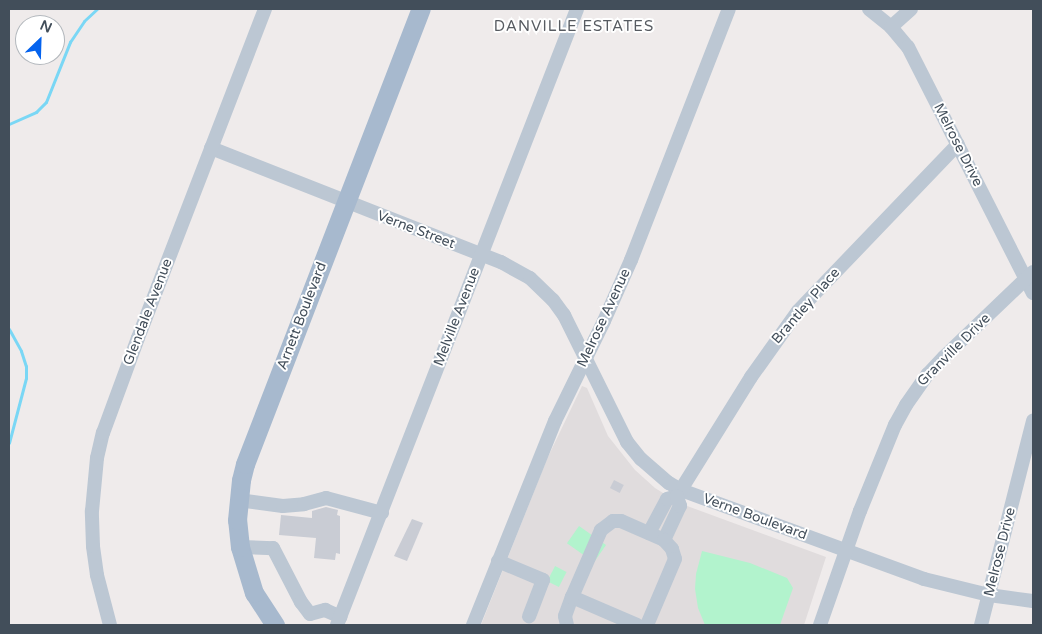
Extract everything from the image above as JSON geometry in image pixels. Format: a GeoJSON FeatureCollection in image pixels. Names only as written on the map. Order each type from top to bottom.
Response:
{"type":"FeatureCollection","features":[{"type":"Feature","properties":{"kind":"main road","name":"Arnett Boulevard"},"geometry":{"type":"LineString","coordinates":[[275,625],[254,592],[240,547],[238,500],[245,464],[421,9]]}},
{"type":"Feature","properties":{"kind":"street","name":"Glendale Avenue"},"geometry":{"type":"LineString","coordinates":[[110,625],[99,584],[93,546],[92,511],[97,458],[103,433],[265,9]]}},
{"type":"Feature","properties":{"kind":"street","name":"Melville Avenue"},"geometry":{"type":"LineString","coordinates":[[339,621],[577,9]]}},
{"type":"Feature","properties":{"kind":"street","name":"Melrose Avenue"},"geometry":{"type":"LineString","coordinates":[[473,625],[555,422],[631,260],[729,9]]}},
{"type":"Feature","properties":{"kind":"street","name":"Melrose Drive"},"geometry":{"type":"LineString","coordinates":[[869,9],[891,27],[908,48],[1030,275],[1033,293]]}},
{"type":"Feature","properties":{"kind":"street"},"geometry":{"type":"LineString","coordinates":[[891,27],[912,9]]}},
{"type":"Feature","properties":{"kind":"street","name":"Brantley Place"},"geometry":{"type":"LineString","coordinates":[[679,493],[750,377],[798,311],[958,144]]}},
{"type":"Feature","properties":{"kind":"street","name":"Verne Street"},"geometry":{"type":"LineString","coordinates":[[211,148],[514,268],[541,287],[564,315],[585,357]]}},
{"type":"Feature","properties":{"kind":"street","name":"Granville Drive"},"geometry":{"type":"LineString","coordinates":[[820,625],[846,550],[895,425],[911,397],[944,357],[1030,275]]}},
{"type":"Feature","properties":{"kind":"street","name":"Verne Boulevard"},"geometry":{"type":"LineString","coordinates":[[585,357],[627,442],[654,472],[679,493],[846,550],[924,579],[989,595],[1033,601]]}},
{"type":"Feature","properties":{"kind":"street","name":"Melrose Drive"},"geometry":{"type":"LineString","coordinates":[[981,625],[1033,421]]}},
{"type":"Feature","properties":{"kind":"street"},"geometry":{"type":"LineString","coordinates":[[650,533],[667,499],[679,493],[680,506],[664,540]]}},
{"type":"Feature","properties":{"kind":"street"},"geometry":{"type":"LineString","coordinates":[[238,500],[283,506],[304,504],[326,498],[382,513]]}},
{"type":"Feature","properties":{"kind":"street"},"geometry":{"type":"LineString","coordinates":[[566,625],[565,616],[572,597],[601,530],[613,521],[621,521],[664,540],[672,549],[675,559],[647,625]]}},
{"type":"Feature","properties":{"kind":"street"},"geometry":{"type":"LineString","coordinates":[[240,547],[273,548],[301,602],[310,614],[326,610],[339,621]]}},
{"type":"Feature","properties":{"kind":"street"},"geometry":{"type":"LineString","coordinates":[[498,561],[543,580],[528,616]]}},
{"type":"Feature","properties":{"kind":"street"},"geometry":{"type":"LineString","coordinates":[[572,597],[637,625]]}},
{"type":"Feature","properties":{"kind":"shaded area"},"geometry":{"type":"Polygon","coordinates":[[[582,386],[587,388],[608,436],[635,470],[655,488],[679,503],[826,557],[804,625],[481,625],[547,459],[582,386]]]}},
{"type":"Feature","properties":{"kind":"green space"},"geometry":{"type":"Polygon","coordinates":[[[579,526],[606,545],[594,562],[567,543],[579,526]]]}},
{"type":"Feature","properties":{"kind":"green space"},"geometry":{"type":"Polygon","coordinates":[[[702,551],[750,563],[787,578],[793,588],[780,625],[705,625],[698,608],[695,589],[696,574],[702,551]]]}},
{"type":"Feature","properties":{"kind":"green space"},"geometry":{"type":"Polygon","coordinates":[[[555,566],[567,572],[559,587],[547,581],[555,566]]]}},
{"type":"Feature","properties":{"kind":"building"},"geometry":{"type":"Polygon","coordinates":[[[614,480],[624,485],[620,493],[610,488],[614,480]]]}},
{"type":"Feature","properties":{"kind":"building"},"geometry":{"type":"Polygon","coordinates":[[[326,507],[338,510],[337,515],[340,516],[340,554],[336,553],[335,560],[314,558],[316,538],[279,535],[281,515],[312,518],[312,511],[326,507]]]}},
{"type":"Feature","properties":{"kind":"building"},"geometry":{"type":"Polygon","coordinates":[[[412,519],[423,523],[407,561],[394,556],[412,519]]]}},
{"type":"Feature","properties":{"kind":"waterway"},"geometry":{"type":"LineString","coordinates":[[9,124],[36,112],[46,102],[70,42],[84,21],[97,9]]}},
{"type":"Feature","properties":{"kind":"waterway"},"geometry":{"type":"LineString","coordinates":[[9,329],[21,351],[26,366],[26,378],[9,443]]}},
{"type":"Feature","properties":{"kind":"district","name":"DANVILLE ESTATES"},"geometry":{"type":"Point","coordinates":[574,27]}}]}
